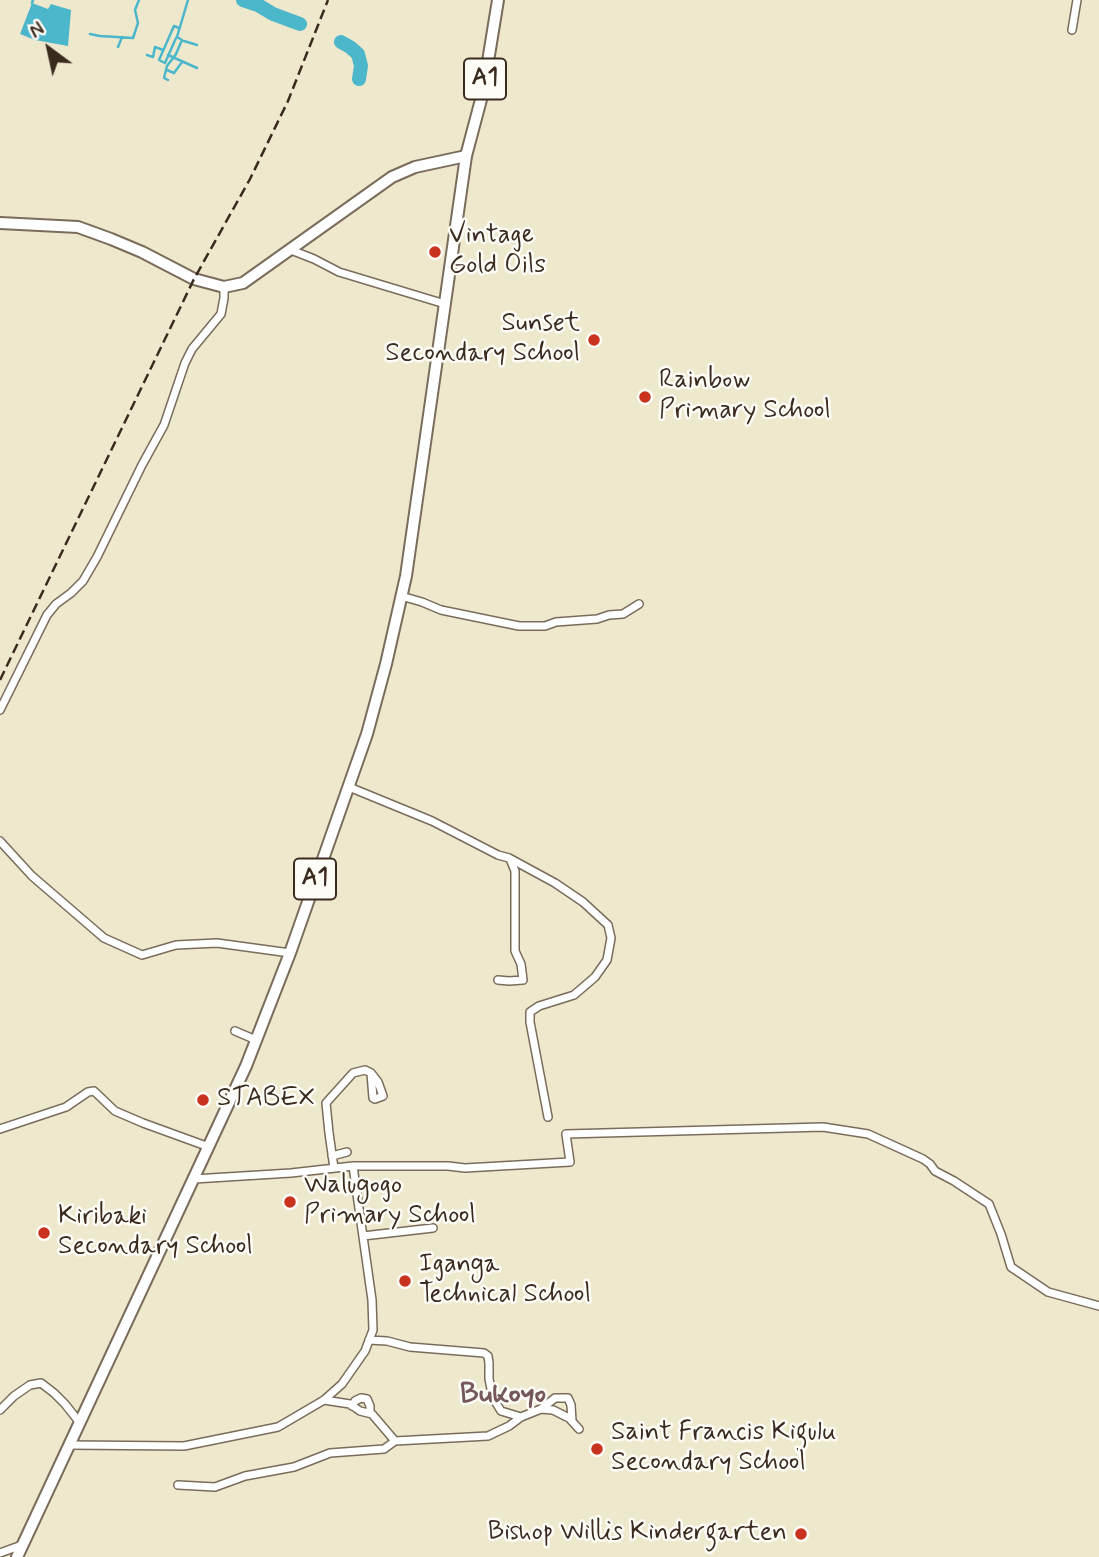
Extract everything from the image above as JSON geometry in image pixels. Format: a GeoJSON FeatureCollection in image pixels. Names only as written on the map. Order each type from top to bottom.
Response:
{"type":"FeatureCollection","features":[{"type":"Feature","properties":{"kind":"main road","name":"A1"},"geometry":{"type":"LineString","coordinates":[[17,1557],[246,1066],[290,953],[367,734],[386,664],[408,563],[466,156],[483,92],[498,0]]}},
{"type":"Feature","properties":{"kind":"main road"},"geometry":{"type":"LineString","coordinates":[[0,223],[78,228],[122,243],[194,279],[224,287],[243,283],[392,177],[415,166],[466,156]]}},
{"type":"Feature","properties":{"kind":"street"},"geometry":{"type":"LineString","coordinates":[[1072,30],[1077,0]]}},
{"type":"Feature","properties":{"kind":"street"},"geometry":{"type":"LineString","coordinates":[[291,250],[339,272],[445,304]]}},
{"type":"Feature","properties":{"kind":"street"},"geometry":{"type":"LineString","coordinates":[[0,710],[47,615],[83,581],[97,558],[164,425],[192,349],[221,314],[225,298],[224,287]]}},
{"type":"Feature","properties":{"kind":"street"},"geometry":{"type":"LineString","coordinates":[[401,596],[441,610],[519,626],[597,620],[609,615],[623,614],[639,604]]}},
{"type":"Feature","properties":{"kind":"street"},"geometry":{"type":"LineString","coordinates":[[349,786],[432,821],[477,845],[509,858],[555,883],[583,902],[608,925],[611,938],[607,960],[595,977],[574,995],[539,1006],[530,1012],[548,1117]]}},
{"type":"Feature","properties":{"kind":"street"},"geometry":{"type":"LineString","coordinates":[[0,841],[32,876],[104,938],[142,956],[176,946],[217,943],[290,953]]}},
{"type":"Feature","properties":{"kind":"street"},"geometry":{"type":"LineString","coordinates":[[498,980],[523,980],[521,964],[515,951],[515,871],[509,858]]}},
{"type":"Feature","properties":{"kind":"street"},"geometry":{"type":"LineString","coordinates":[[235,1031],[256,1040]]}},
{"type":"Feature","properties":{"kind":"street"},"geometry":{"type":"LineString","coordinates":[[334,1168],[326,1102],[353,1073],[365,1070],[371,1073]]}},
{"type":"Feature","properties":{"kind":"street"},"geometry":{"type":"LineString","coordinates":[[0,1129],[66,1107],[88,1092],[94,1091],[115,1111],[209,1147]]}},
{"type":"Feature","properties":{"kind":"street"},"geometry":{"type":"LineString","coordinates":[[194,1179],[353,1166],[465,1168],[570,1163],[566,1134],[823,1127],[868,1134],[923,1159],[935,1171],[989,1204],[1011,1267],[1048,1292],[1099,1306]]}},
{"type":"Feature","properties":{"kind":"street"},"geometry":{"type":"LineString","coordinates":[[332,1156],[347,1152]]}},
{"type":"Feature","properties":{"kind":"street"},"geometry":{"type":"LineString","coordinates":[[69,1445],[184,1446],[278,1427],[324,1400],[342,1384],[365,1351],[373,1330],[372,1300],[353,1166]]}},
{"type":"Feature","properties":{"kind":"street"},"geometry":{"type":"LineString","coordinates":[[363,1236],[433,1228]]}},
{"type":"Feature","properties":{"kind":"street"},"geometry":{"type":"LineString","coordinates":[[369,1340],[410,1347],[484,1353],[488,1356],[489,1379],[494,1398],[501,1411],[521,1417]]}},
{"type":"Feature","properties":{"kind":"street"},"geometry":{"type":"LineString","coordinates":[[0,1410],[30,1385],[41,1383],[65,1404],[79,1423]]}},
{"type":"Feature","properties":{"kind":"street"},"geometry":{"type":"LineString","coordinates":[[352,1406],[361,1398],[368,1399],[370,1413]]}},
{"type":"Feature","properties":{"kind":"street"},"geometry":{"type":"LineString","coordinates":[[178,1485],[215,1486],[245,1476],[294,1467],[330,1454],[384,1449],[394,1441],[488,1436],[541,1409],[555,1398],[568,1398],[572,1421]]}},
{"type":"Feature","properties":{"kind":"street"},"geometry":{"type":"LineString","coordinates":[[324,1400],[370,1413],[394,1441]]}},
{"type":"Feature","properties":{"kind":"street"},"geometry":{"type":"LineString","coordinates":[[541,1409],[553,1410],[569,1418],[579,1429]]}},
{"type":"Feature","properties":{"kind":"street"},"geometry":{"type":"LineString","coordinates":[[0,1553],[22,1545]]}},
{"type":"Feature","properties":{"kind":"water"},"geometry":{"type":"Polygon","coordinates":[[[32,3],[48,9],[51,4],[71,10],[68,46],[35,40],[20,34],[32,3]]]}},
{"type":"Feature","properties":{"kind":"waterway"},"geometry":{"type":"LineString","coordinates":[[90,34],[133,38],[138,23],[135,10],[139,0]]}},
{"type":"Feature","properties":{"kind":"waterway"},"geometry":{"type":"LineString","coordinates":[[168,80],[164,78],[167,66],[182,40],[177,37],[188,0]]}},
{"type":"Feature","properties":{"kind":"waterway"},"geometry":{"type":"LineString","coordinates":[[243,0],[300,24]]}},
{"type":"Feature","properties":{"kind":"waterway"},"geometry":{"type":"LineString","coordinates":[[176,38],[165,63],[159,60],[174,26],[179,28]]}},
{"type":"Feature","properties":{"kind":"waterway"},"geometry":{"type":"LineString","coordinates":[[118,47],[122,37]]}},
{"type":"Feature","properties":{"kind":"waterway"},"geometry":{"type":"LineString","coordinates":[[184,41],[197,45]]}},
{"type":"Feature","properties":{"kind":"waterway"},"geometry":{"type":"LineString","coordinates":[[341,42],[358,54],[361,66],[359,79]]}},
{"type":"Feature","properties":{"kind":"waterway"},"geometry":{"type":"LineString","coordinates":[[147,55],[153,57],[155,47],[163,50]]}},
{"type":"Feature","properties":{"kind":"waterway"},"geometry":{"type":"LineString","coordinates":[[168,55],[197,68]]}},
{"type":"Feature","properties":{"kind":"waterway"},"geometry":{"type":"LineString","coordinates":[[167,70],[174,73],[182,62]]}},
{"type":"Feature","properties":{"kind":"railway"},"geometry":{"type":"LineString","coordinates":[[0,680],[194,279],[250,179],[288,101],[328,0]]}},
{"type":"Feature","properties":{"kind":"place","name":"Vintage Gold Oils"},"geometry":{"type":"Point","coordinates":[435,252]}},
{"type":"Feature","properties":{"kind":"place","name":"Sunset Secondary School"},"geometry":{"type":"Point","coordinates":[594,340]}},
{"type":"Feature","properties":{"kind":"place","name":"Rainbow Primary School"},"geometry":{"type":"Point","coordinates":[645,397]}},
{"type":"Feature","properties":{"kind":"place","name":"STABEX"},"geometry":{"type":"Point","coordinates":[203,1100]}},
{"type":"Feature","properties":{"kind":"place","name":"Walugogo Primary School"},"geometry":{"type":"Point","coordinates":[290,1202]}},
{"type":"Feature","properties":{"kind":"place","name":"Kiribaki Secondary School"},"geometry":{"type":"Point","coordinates":[44,1233]}},
{"type":"Feature","properties":{"kind":"place","name":"Iganga Technical School"},"geometry":{"type":"Point","coordinates":[405,1281]}},
{"type":"Feature","properties":{"kind":"place","name":"Saint Francis Kigulu Secondary School"},"geometry":{"type":"Point","coordinates":[597,1449]}},
{"type":"Feature","properties":{"kind":"place","name":"Bishop Willis Kindergarten"},"geometry":{"type":"Point","coordinates":[801,1534]}},
{"type":"Feature","properties":{"kind":"district","name":"Bukoyo"},"geometry":{"type":"Point","coordinates":[503,1396]}}]}
